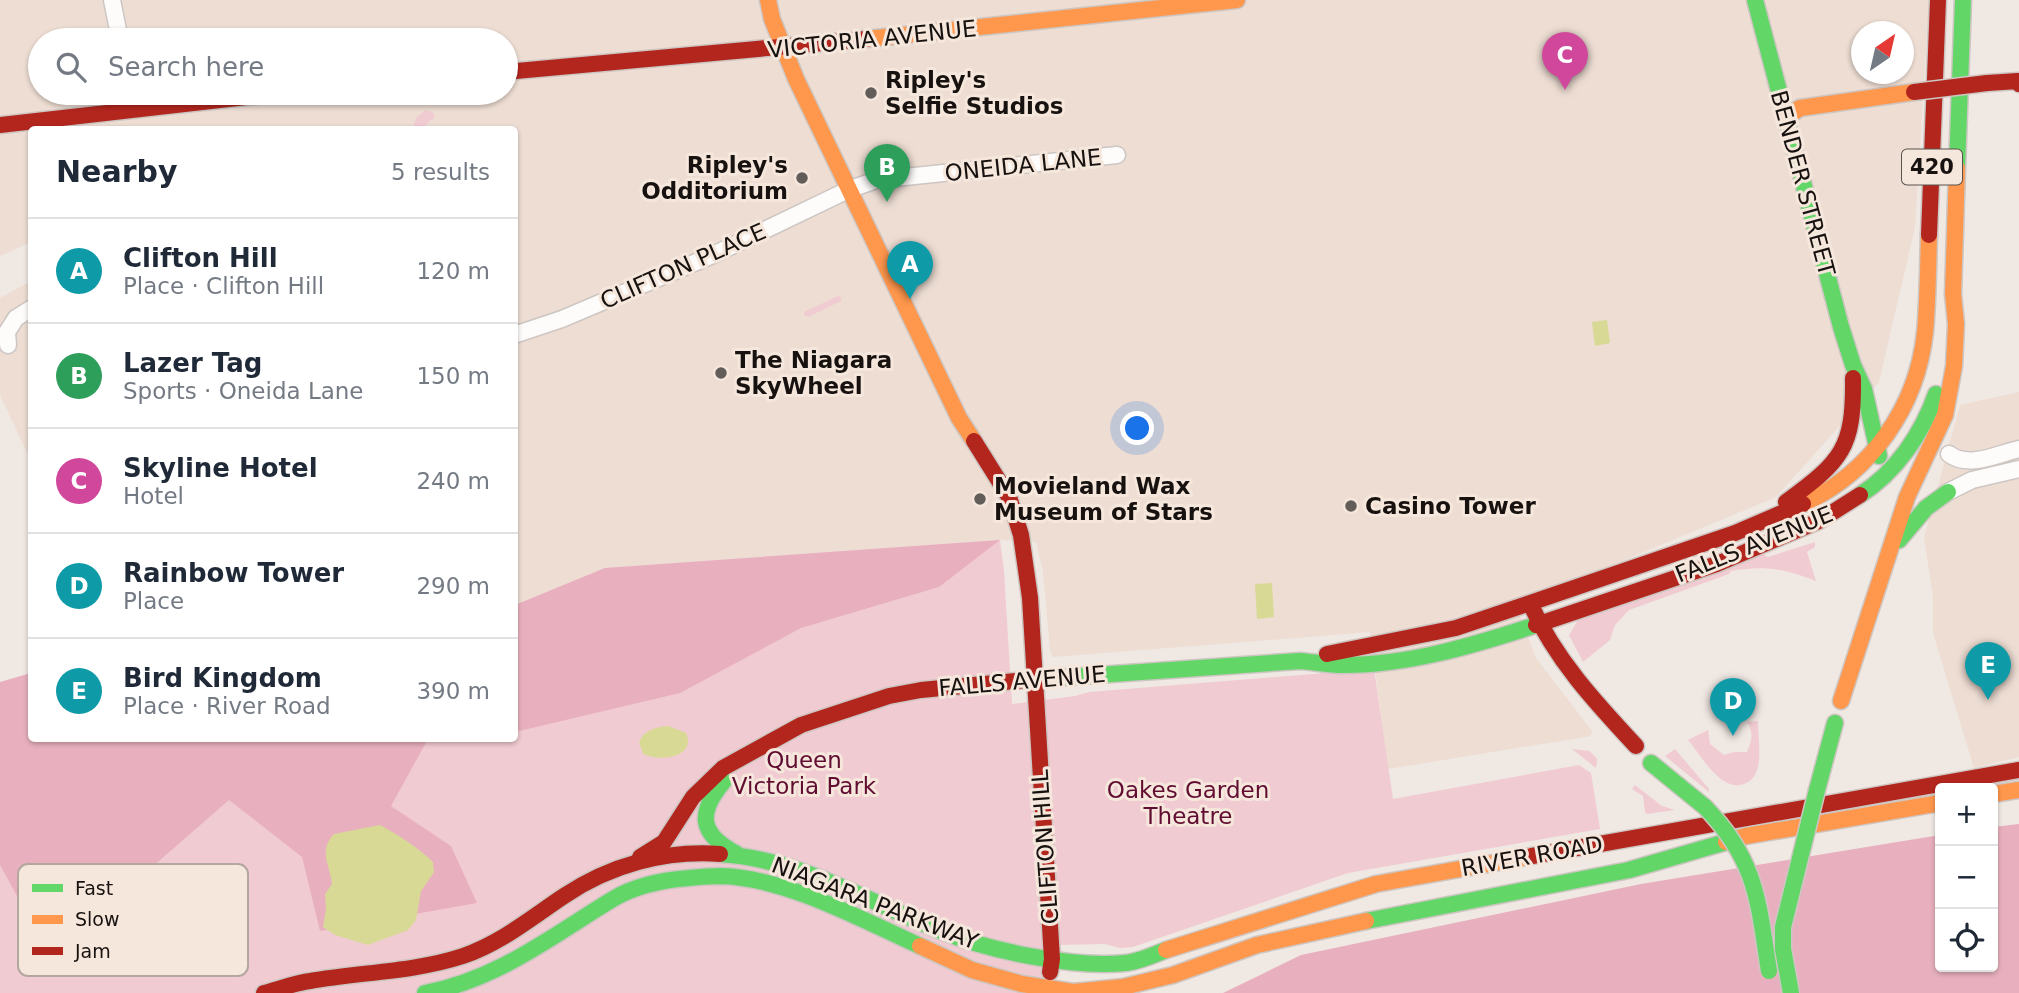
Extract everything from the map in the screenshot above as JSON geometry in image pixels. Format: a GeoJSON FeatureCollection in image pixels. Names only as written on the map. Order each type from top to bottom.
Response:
{"type":"FeatureCollection","features":[{"type":"Feature","properties":{"kind":"main road","name":"CLIFTON HILL"},"geometry":{"type":"LineString","coordinates":[[768,0],[772,19],[784,48],[848,190],[959,418],[1009,497],[1026,560],[1052,959],[1048,989]]}},
{"type":"Feature","properties":{"kind":"main road","name":"VICTORIA AVENUE"},"geometry":{"type":"LineString","coordinates":[[518,71],[784,48],[1237,0]]}},
{"type":"Feature","properties":{"kind":"main road","name":"BENDER STREET"},"geometry":{"type":"LineString","coordinates":[[1755,0],[1819,250],[1853,365],[1864,389],[1884,476]]}},
{"type":"Feature","properties":{"kind":"main road","name":"FALLS AVENUE"},"geometry":{"type":"LineString","coordinates":[[608,872],[656,849],[674,829],[701,787],[723,768],[819,717],[889,696],[921,690],[1300,660],[1456,628],[1782,517],[1826,494],[1848,479],[1877,451],[1905,404],[1918,371],[1926,334],[1938,0]]}},
{"type":"Feature","properties":{"kind":"main road","name":"FALLS AVENUE"},"geometry":{"type":"LineString","coordinates":[[1300,660],[1345,665],[1401,660],[1478,644],[1717,564],[1819,521],[1853,501],[1884,476],[1909,449],[1934,403],[1944,365],[1953,294],[1963,0]]}},
{"type":"Feature","properties":{"kind":"main road"},"geometry":{"type":"LineString","coordinates":[[1785,118],[1800,108],[1987,83],[2019,82]]}},
{"type":"Feature","properties":{"kind":"main road"},"geometry":{"type":"LineString","coordinates":[[0,125],[106,105]]}},
{"type":"Feature","properties":{"kind":"main road"},"geometry":{"type":"LineString","coordinates":[[1841,701],[1912,485],[1941,425],[1954,366],[1956,324],[1953,294]]}},
{"type":"Feature","properties":{"kind":"main road","name":"BENDER STREET"},"geometry":{"type":"LineString","coordinates":[[1745,530],[1820,476],[1842,451],[1852,429],[1853,365]]}},
{"type":"Feature","properties":{"kind":"main road"},"geometry":{"type":"LineString","coordinates":[[1941,425],[1942,445],[1949,454]]}},
{"type":"Feature","properties":{"kind":"main road"},"geometry":{"type":"LineString","coordinates":[[1884,568],[1893,549],[1916,518],[1948,492]]}},
{"type":"Feature","properties":{"kind":"main road"},"geometry":{"type":"LineString","coordinates":[[1530,603],[1538,623],[1567,668],[1636,746]]}},
{"type":"Feature","properties":{"kind":"main road"},"geometry":{"type":"LineString","coordinates":[[1791,993],[1783,949],[1783,926],[1835,723]]}},
{"type":"Feature","properties":{"kind":"main road","name":"FALLS AVENUE"},"geometry":{"type":"LineString","coordinates":[[739,856],[710,838],[705,828],[704,816],[713,794],[756,750]]}},
{"type":"Feature","properties":{"kind":"main road"},"geometry":{"type":"LineString","coordinates":[[1651,763],[1704,807],[1736,842],[1751,872],[1773,993]]}},
{"type":"Feature","properties":{"kind":"main road","name":"RIVER ROAD"},"geometry":{"type":"LineString","coordinates":[[1052,959],[1101,963],[1133,962],[1376,884],[2019,769]]}},
{"type":"Feature","properties":{"kind":"main road"},"geometry":{"type":"LineString","coordinates":[[1998,793],[2019,789]]}},
{"type":"Feature","properties":{"kind":"main road","name":"RIVER ROAD"},"geometry":{"type":"LineString","coordinates":[[1048,989],[1073,992],[1123,987],[1173,975],[1279,939],[1629,870],[1745,836],[1935,804]]}},
{"type":"Feature","properties":{"kind":"main road","name":"NIAGARA PARKWAY"},"geometry":{"type":"LineString","coordinates":[[264,993],[308,981],[427,966],[465,955],[503,938],[567,894],[608,872],[644,860],[679,854],[739,856],[777,863],[835,882],[943,932],[1011,952],[1052,959]]}},
{"type":"Feature","properties":{"kind":"main road","name":"NIAGARA PARKWAY"},"geometry":{"type":"LineString","coordinates":[[425,993],[465,984],[496,971],[615,897],[660,881],[710,876],[736,877],[783,887],[952,962],[1006,981],[1048,989]]}},
{"type":"Feature","properties":{"kind":"street"},"geometry":{"type":"LineString","coordinates":[[112,0],[118,28]]}},
{"type":"Feature","properties":{"kind":"street","name":"ONEIDA LANE"},"geometry":{"type":"LineString","coordinates":[[848,190],[876,180],[1117,155]]}},
{"type":"Feature","properties":{"kind":"street","name":"CLIFTON PLACE"},"geometry":{"type":"LineString","coordinates":[[518,334],[562,319],[713,255],[848,190]]}},
{"type":"Feature","properties":{"kind":"street"},"geometry":{"type":"LineString","coordinates":[[8,345],[7,332],[16,318],[28,310]]}},
{"type":"Feature","properties":{"kind":"street"},"geometry":{"type":"LineString","coordinates":[[1949,454],[1957,460],[1967,461],[2019,449]]}},
{"type":"Feature","properties":{"kind":"street"},"geometry":{"type":"LineString","coordinates":[[1948,492],[1972,480],[2019,469]]}},
{"type":"Feature","properties":{"kind":"shaded area"},"geometry":{"type":"Polygon","coordinates":[[[0,0],[1929,0],[1915,227],[1879,382],[1776,497],[1620,562],[1514,600],[1536,658],[1592,731],[1591,736],[1388,769],[1370,632],[1053,657],[1050,650],[1043,571],[1036,542],[1000,540],[605,568],[518,604],[518,126],[28,126],[28,243],[0,256],[0,0]]]}},
{"type":"Feature","properties":{"kind":"shaded area"},"geometry":{"type":"Polygon","coordinates":[[[28,283],[28,455],[0,395],[0,298],[28,283]]]}},
{"type":"Feature","properties":{"kind":"shaded area"},"geometry":{"type":"Polygon","coordinates":[[[1607,320],[1610,343],[1595,346],[1592,322],[1607,320]]]}},
{"type":"Feature","properties":{"kind":"shaded area"},"geometry":{"type":"Polygon","coordinates":[[[2019,392],[2019,757],[1974,768],[1933,633],[1933,596],[1924,538],[1960,405],[2019,392]]]}},
{"type":"Feature","properties":{"kind":"shaded area"},"geometry":{"type":"Polygon","coordinates":[[[1000,540],[939,587],[801,628],[680,693],[518,731],[518,604],[605,568],[1000,540]]]}},
{"type":"Feature","properties":{"kind":"shaded area"},"geometry":{"type":"Polygon","coordinates":[[[1272,583],[1274,617],[1257,619],[1255,584],[1272,583]]]}},
{"type":"Feature","properties":{"kind":"shaded area"},"geometry":{"type":"Polygon","coordinates":[[[28,674],[28,742],[426,742],[391,806],[451,846],[477,903],[320,931],[302,857],[229,800],[156,864],[18,864],[17,896],[0,865],[0,682],[28,674]]]}},
{"type":"Feature","properties":{"kind":"shaded area"},"geometry":{"type":"Polygon","coordinates":[[[668,726],[686,733],[686,748],[675,756],[658,758],[643,754],[639,742],[644,735],[655,728],[668,726]]]}},
{"type":"Feature","properties":{"kind":"shaded area"},"geometry":{"type":"Polygon","coordinates":[[[2019,824],[2019,993],[1223,993],[1301,955],[1641,884],[1935,836],[1935,972],[1998,972],[1998,826],[2019,824]]]}},
{"type":"Feature","properties":{"kind":"shaded area"},"geometry":{"type":"Polygon","coordinates":[[[380,825],[433,862],[434,872],[421,891],[416,920],[408,930],[368,945],[335,935],[323,927],[325,894],[332,884],[326,852],[329,840],[334,834],[380,825]]]}},
{"type":"Feature","properties":{"kind":"green space"},"geometry":{"type":"Polygon","coordinates":[[[425,110],[433,112],[435,117],[424,126],[414,126],[416,118],[425,110]]]}},
{"type":"Feature","properties":{"kind":"green space"},"geometry":{"type":"Polygon","coordinates":[[[838,296],[841,301],[808,317],[804,315],[804,312],[838,296]]]}},
{"type":"Feature","properties":{"kind":"green space","name":"Queen Victoria Park"},"geometry":{"type":"Polygon","coordinates":[[[1000,540],[1012,704],[1089,692],[1374,669],[1393,799],[1579,765],[1591,773],[1600,829],[1348,873],[1133,947],[1120,948],[1105,944],[1058,945],[1044,993],[0,993],[0,742],[28,738],[28,742],[518,742],[518,604],[605,568],[1000,540]]]}},
{"type":"Feature","properties":{"kind":"green space"},"geometry":{"type":"Polygon","coordinates":[[[1815,542],[1815,547],[1807,552],[1816,581],[1774,569],[1731,571],[1629,610],[1615,625],[1610,640],[1583,662],[1569,635],[1580,617],[1763,554],[1768,557],[1815,542]]]}},
{"type":"Feature","properties":{"kind":"green space"},"geometry":{"type":"Polygon","coordinates":[[[1758,721],[1758,766],[1754,776],[1746,783],[1737,785],[1721,779],[1688,740],[1708,730],[1710,744],[1724,755],[1747,752],[1752,737],[1747,722],[1758,721]]]}},
{"type":"Feature","properties":{"kind":"green space"},"geometry":{"type":"Polygon","coordinates":[[[1572,749],[1590,751],[1597,759],[1596,768],[1572,749]]]}},
{"type":"Feature","properties":{"kind":"green space"},"geometry":{"type":"Polygon","coordinates":[[[1675,749],[1709,789],[1709,792],[1665,756],[1675,749]]]}},
{"type":"Feature","properties":{"kind":"green space"},"geometry":{"type":"Polygon","coordinates":[[[1635,785],[1662,806],[1675,810],[1647,814],[1643,796],[1632,789],[1635,785]]]}},
{"type":"Feature","properties":{"kind":"traffic: fast"},"geometry":{"type":"LineString","coordinates":[[1755,0],[1841,327],[1864,389],[1879,456]]}},
{"type":"Feature","properties":{"kind":"traffic: fast"},"geometry":{"type":"LineString","coordinates":[[1957,168],[1963,0]]}},
{"type":"Feature","properties":{"kind":"traffic: fast"},"geometry":{"type":"LineString","coordinates":[[1860,495],[1885,475],[1906,451],[1936,394]]}},
{"type":"Feature","properties":{"kind":"traffic: fast"},"geometry":{"type":"LineString","coordinates":[[1899,540],[1926,508],[1948,492]]}},
{"type":"Feature","properties":{"kind":"traffic: fast"},"geometry":{"type":"LineString","coordinates":[[1025,680],[1300,661],[1333,665],[1393,662],[1466,646],[1536,625]]}},
{"type":"Feature","properties":{"kind":"traffic: fast"},"geometry":{"type":"LineString","coordinates":[[1817,790],[1835,723]]}},
{"type":"Feature","properties":{"kind":"traffic: fast"},"geometry":{"type":"LineString","coordinates":[[1651,763],[1705,807]]}},
{"type":"Feature","properties":{"kind":"traffic: fast"},"geometry":{"type":"LineString","coordinates":[[724,781],[709,803],[706,822],[715,839],[737,854]]}},
{"type":"Feature","properties":{"kind":"traffic: fast"},"geometry":{"type":"LineString","coordinates":[[1791,993],[1783,949],[1783,927],[1817,790]]}},
{"type":"Feature","properties":{"kind":"traffic: fast"},"geometry":{"type":"LineString","coordinates":[[1705,807],[1722,827],[1745,864],[1758,903],[1769,971]]}},
{"type":"Feature","properties":{"kind":"traffic: fast"},"geometry":{"type":"LineString","coordinates":[[1366,921],[1629,870],[1726,842]]}},
{"type":"Feature","properties":{"kind":"traffic: fast"},"geometry":{"type":"LineString","coordinates":[[720,854],[778,864],[806,873],[941,931],[1007,951],[1057,960],[1104,964],[1135,961],[1166,950]]}},
{"type":"Feature","properties":{"kind":"traffic: fast"},"geometry":{"type":"LineString","coordinates":[[425,993],[451,987],[500,967],[546,942],[622,894],[650,884],[679,879],[721,876],[772,884],[823,902],[920,946]]}},
{"type":"Feature","properties":{"kind":"traffic: slow"},"geometry":{"type":"LineString","coordinates":[[768,0],[772,19],[796,79],[959,418],[974,441]]}},
{"type":"Feature","properties":{"kind":"traffic: slow"},"geometry":{"type":"LineString","coordinates":[[866,39],[1237,0]]}},
{"type":"Feature","properties":{"kind":"traffic: slow"},"geometry":{"type":"LineString","coordinates":[[1785,118],[1800,108],[1914,92]]}},
{"type":"Feature","properties":{"kind":"traffic: slow"},"geometry":{"type":"LineString","coordinates":[[1841,701],[1907,497],[1945,415],[1954,366],[1957,168]]}},
{"type":"Feature","properties":{"kind":"traffic: slow"},"geometry":{"type":"LineString","coordinates":[[1803,504],[1827,491],[1869,456],[1901,411],[1920,360],[1925,332],[1929,235]]}},
{"type":"Feature","properties":{"kind":"traffic: slow"},"geometry":{"type":"LineString","coordinates":[[1998,793],[2019,790]]}},
{"type":"Feature","properties":{"kind":"traffic: slow"},"geometry":{"type":"LineString","coordinates":[[1726,842],[1746,836],[1935,804]]}},
{"type":"Feature","properties":{"kind":"traffic: slow"},"geometry":{"type":"LineString","coordinates":[[1166,950],[1376,884],[1532,856]]}},
{"type":"Feature","properties":{"kind":"traffic: slow"},"geometry":{"type":"LineString","coordinates":[[920,946],[972,970],[1022,984],[1073,992],[1123,987],[1173,975],[1257,945],[1366,921]]}},
{"type":"Feature","properties":{"kind":"traffic: jam"},"geometry":{"type":"LineString","coordinates":[[1929,235],[1938,0]]}},
{"type":"Feature","properties":{"kind":"traffic: jam"},"geometry":{"type":"LineString","coordinates":[[518,71],[866,39]]}},
{"type":"Feature","properties":{"kind":"traffic: jam"},"geometry":{"type":"LineString","coordinates":[[1987,83],[2018,81],[2019,84]]}},
{"type":"Feature","properties":{"kind":"traffic: jam"},"geometry":{"type":"LineString","coordinates":[[1914,92],[1987,83]]}},
{"type":"Feature","properties":{"kind":"traffic: jam"},"geometry":{"type":"LineString","coordinates":[[0,125],[177,105]]}},
{"type":"Feature","properties":{"kind":"traffic: jam"},"geometry":{"type":"LineString","coordinates":[[1786,502],[1820,475],[1841,451],[1851,421],[1853,378]]}},
{"type":"Feature","properties":{"kind":"traffic: jam"},"geometry":{"type":"LineString","coordinates":[[974,441],[1009,497],[1021,535],[1030,598],[1052,959],[1050,972]]}},
{"type":"Feature","properties":{"kind":"traffic: jam"},"geometry":{"type":"LineString","coordinates":[[1536,625],[1717,564],[1819,521],[1860,495]]}},
{"type":"Feature","properties":{"kind":"traffic: jam"},"geometry":{"type":"LineString","coordinates":[[1636,746],[1564,661],[1551,643],[1530,603],[1735,533],[1803,504]]}},
{"type":"Feature","properties":{"kind":"traffic: jam"},"geometry":{"type":"LineString","coordinates":[[1327,654],[1456,628],[1530,603]]}},
{"type":"Feature","properties":{"kind":"traffic: jam"},"geometry":{"type":"LineString","coordinates":[[640,857],[664,842],[693,797],[723,768],[801,725],[889,696],[921,690],[1025,680]]}},
{"type":"Feature","properties":{"kind":"traffic: jam"},"geometry":{"type":"LineString","coordinates":[[1532,856],[2019,770]]}},
{"type":"Feature","properties":{"kind":"traffic: jam"},"geometry":{"type":"LineString","coordinates":[[264,993],[304,982],[407,969],[463,956],[503,937],[582,885],[619,868],[659,857],[720,854]]}},
{"type":"Feature","properties":{"kind":"place","name":"Skyline Hotel"},"geometry":{"type":"Point","coordinates":[1565,90]}},
{"type":"Feature","properties":{"kind":"place","name":"Ripley's Selfie Studios"},"geometry":{"type":"Point","coordinates":[871,93]}},
{"type":"Feature","properties":{"kind":"place","name":"Ripley's Odditorium"},"geometry":{"type":"Point","coordinates":[802,178]}},
{"type":"Feature","properties":{"kind":"place","name":"Lazer Tag"},"geometry":{"type":"Point","coordinates":[887,202]}},
{"type":"Feature","properties":{"kind":"place","name":"Clifton Hill"},"geometry":{"type":"Point","coordinates":[910,299]}},
{"type":"Feature","properties":{"kind":"place","name":"The Niagara SkyWheel"},"geometry":{"type":"Point","coordinates":[721,373]}},
{"type":"Feature","properties":{"kind":"place","name":"Movieland Wax Museum of Stars"},"geometry":{"type":"Point","coordinates":[980,499]}},
{"type":"Feature","properties":{"kind":"place","name":"Casino Tower"},"geometry":{"type":"Point","coordinates":[1351,506]}},
{"type":"Feature","properties":{"kind":"place","name":"Bird Kingdom"},"geometry":{"type":"Point","coordinates":[1988,700]}},
{"type":"Feature","properties":{"kind":"place","name":"Rainbow Tower"},"geometry":{"type":"Point","coordinates":[1733,736]}},
{"type":"Feature","properties":{"kind":"park label","name":"Oakes Garden Theatre"},"geometry":{"type":"Point","coordinates":[1188,803]}}]}
